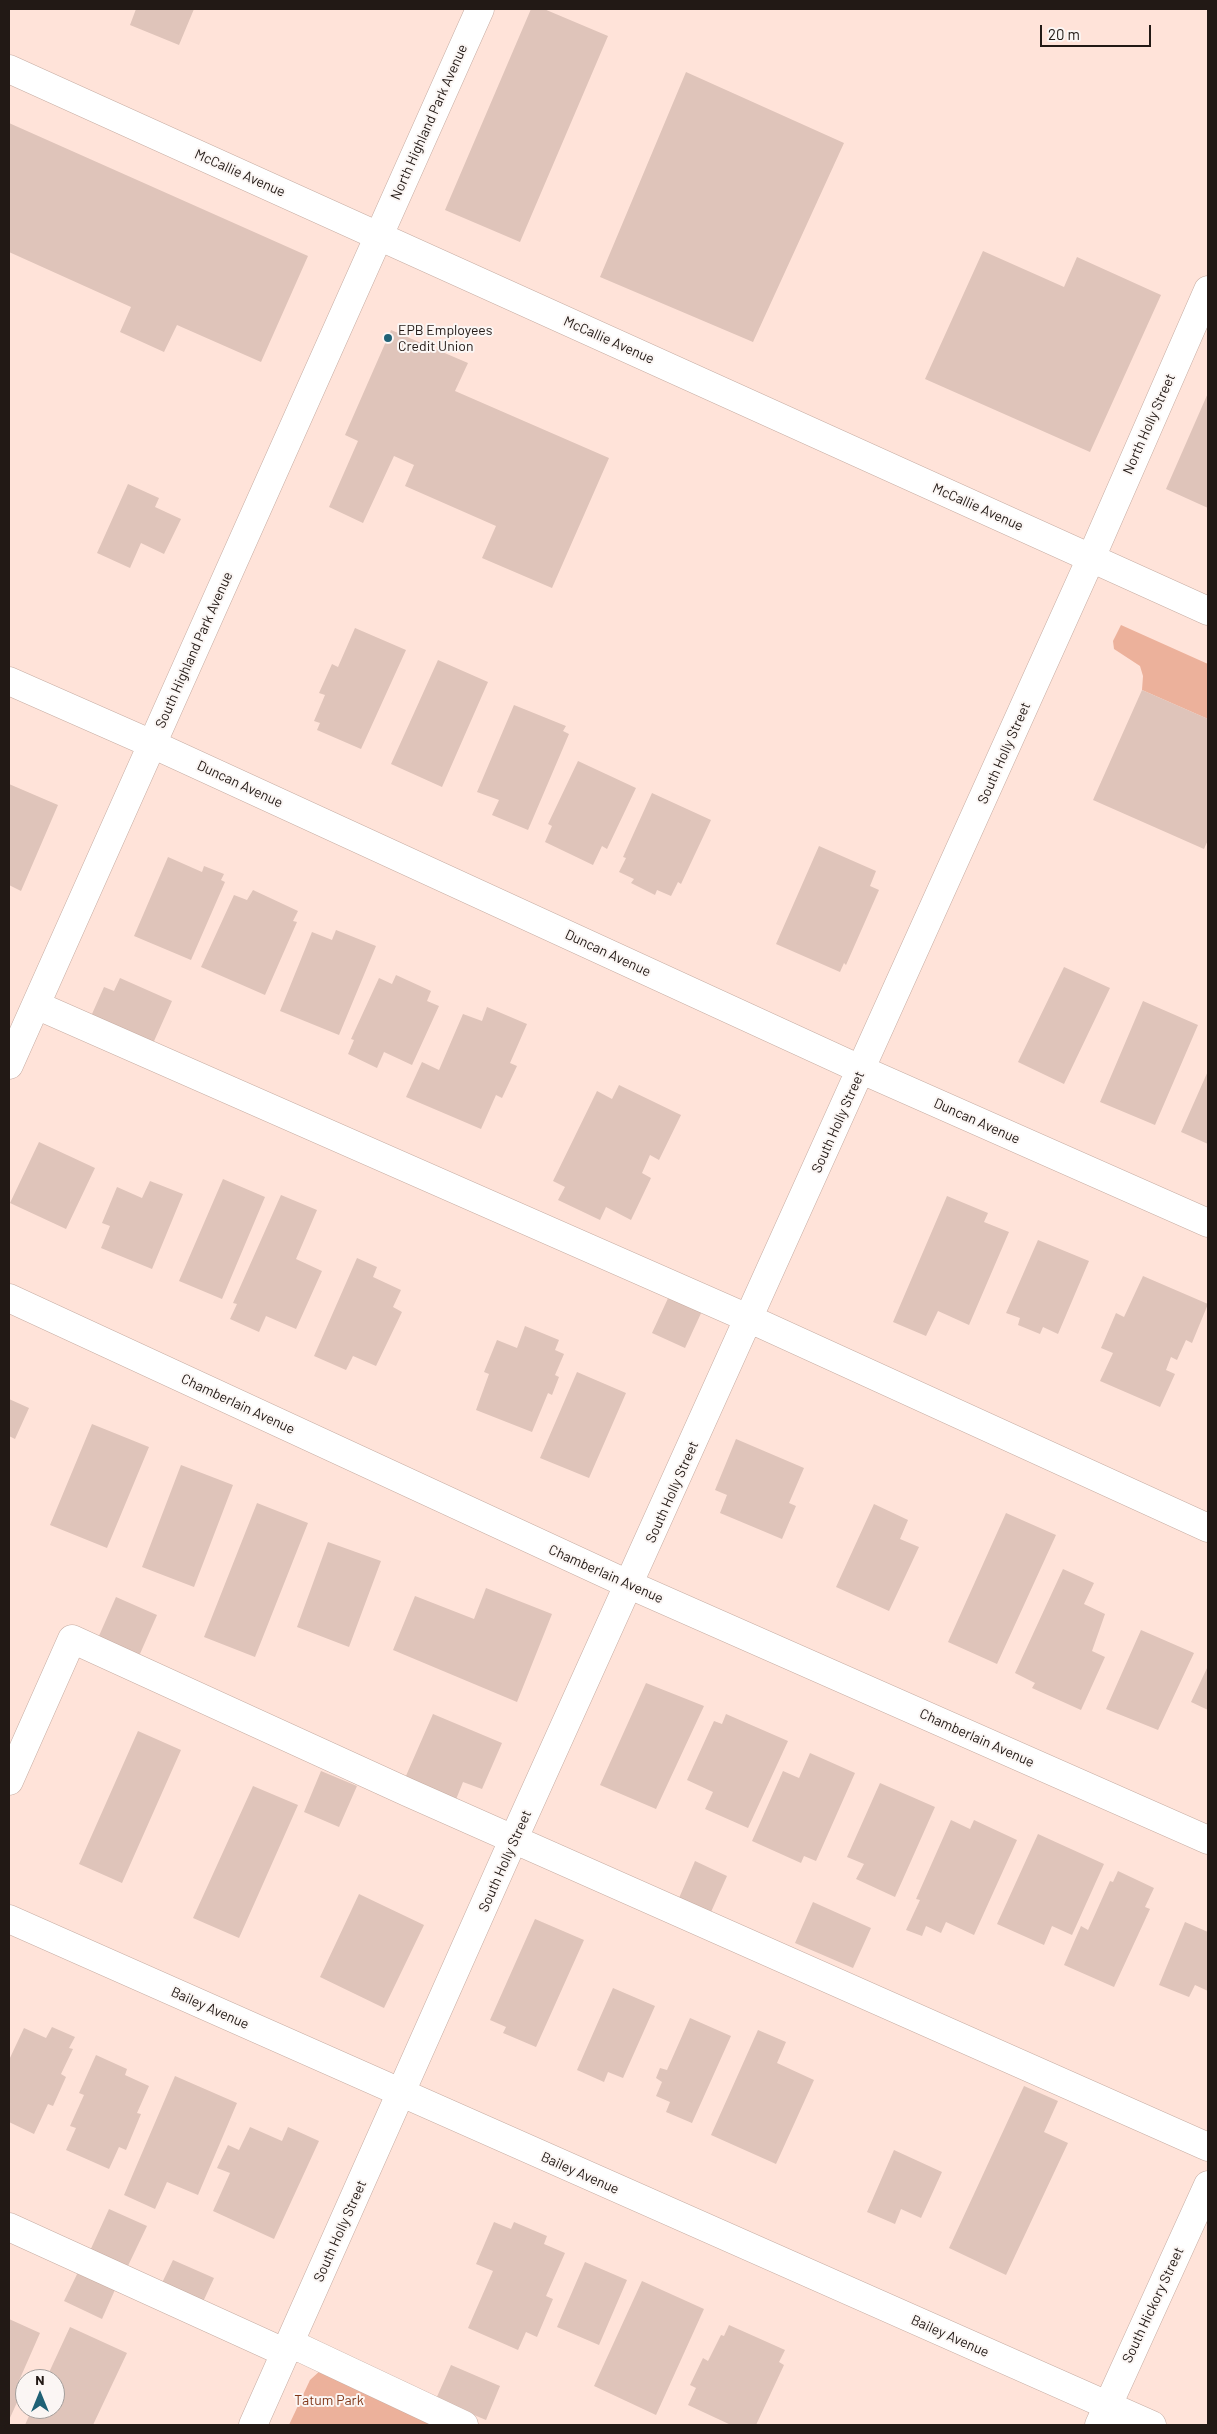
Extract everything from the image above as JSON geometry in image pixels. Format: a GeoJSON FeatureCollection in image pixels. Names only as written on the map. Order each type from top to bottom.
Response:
{"type":"FeatureCollection","features":[{"type":"Feature","properties":{"kind":"street","name":"North Highland Park Avenue"},"geometry":{"type":"LineString","coordinates":[[379,236],[480,9]]}},
{"type":"Feature","properties":{"kind":"street","name":"McCallie Avenue"},"geometry":{"type":"LineString","coordinates":[[9,69],[1208,611]]}},
{"type":"Feature","properties":{"kind":"street","name":"South Highland Park Avenue"},"geometry":{"type":"LineString","coordinates":[[9,1065],[379,236]]}},
{"type":"Feature","properties":{"kind":"street","name":"North Holly Street"},"geometry":{"type":"LineString","coordinates":[[1091,558],[1208,290]]}},
{"type":"Feature","properties":{"kind":"street","name":"South Holly Street"},"geometry":{"type":"LineString","coordinates":[[253,2425],[402,2094],[514,1838],[750,1319],[1091,558]]}},
{"type":"Feature","properties":{"kind":"street","name":"Duncan Avenue"},"geometry":{"type":"LineString","coordinates":[[9,681],[152,744],[862,1070],[1208,1223]]}},
{"type":"Feature","properties":{"kind":"street"},"geometry":{"type":"LineString","coordinates":[[36,1005],[750,1319],[1208,1528]]}},
{"type":"Feature","properties":{"kind":"street","name":"Chamberlain Avenue"},"geometry":{"type":"LineString","coordinates":[[9,1298],[630,1585],[1208,1840]]}},
{"type":"Feature","properties":{"kind":"street"},"geometry":{"type":"LineString","coordinates":[[9,1782],[72,1639],[1208,2147]]}},
{"type":"Feature","properties":{"kind":"street","name":"Bailey Avenue"},"geometry":{"type":"LineString","coordinates":[[9,1919],[402,2094],[1103,2415],[1152,2425]]}},
{"type":"Feature","properties":{"kind":"street","name":"South Hickory Street"},"geometry":{"type":"LineString","coordinates":[[1103,2415],[1208,2185]]}},
{"type":"Feature","properties":{"kind":"street"},"geometry":{"type":"LineString","coordinates":[[9,2227],[464,2425]]}},
{"type":"Feature","properties":{"kind":"green space"},"geometry":{"type":"Polygon","coordinates":[[[1121,625],[1208,664],[1208,719],[1142,690],[1143,676],[1140,666],[1114,649],[1113,641],[1121,625]]]}},
{"type":"Feature","properties":{"kind":"green space","name":"Tatum Park"},"geometry":{"type":"Polygon","coordinates":[[[322,2369],[441,2425],[289,2425],[310,2380],[322,2369]]]}},
{"type":"Feature","properties":{"kind":"building"},"geometry":{"type":"Polygon","coordinates":[[[136,9],[194,9],[179,45],[130,25],[136,9]]]}},
{"type":"Feature","properties":{"kind":"building"},"geometry":{"type":"Polygon","coordinates":[[[531,9],[544,9],[608,36],[520,242],[445,210],[531,9]]]}},
{"type":"Feature","properties":{"kind":"building"},"geometry":{"type":"Polygon","coordinates":[[[686,72],[844,143],[753,342],[600,277],[686,72]]]}},
{"type":"Feature","properties":{"kind":"building"},"geometry":{"type":"Polygon","coordinates":[[[9,123],[308,256],[261,362],[177,325],[164,352],[120,332],[131,307],[9,252],[9,123]]]}},
{"type":"Feature","properties":{"kind":"building"},"geometry":{"type":"Polygon","coordinates":[[[983,251],[1064,287],[1077,257],[1161,295],[1090,452],[925,379],[983,251]]]}},
{"type":"Feature","properties":{"kind":"building"},"geometry":{"type":"Polygon","coordinates":[[[391,330],[468,363],[455,391],[609,458],[552,588],[482,558],[496,526],[405,486],[414,465],[394,456],[363,523],[329,507],[358,441],[345,435],[391,330]]]}},
{"type":"Feature","properties":{"kind":"building"},"geometry":{"type":"Polygon","coordinates":[[[1208,393],[1208,508],[1166,489],[1208,393]]]}},
{"type":"Feature","properties":{"kind":"building"},"geometry":{"type":"Polygon","coordinates":[[[128,484],[159,498],[155,507],[181,519],[164,554],[141,543],[130,568],[97,553],[128,484]]]}},
{"type":"Feature","properties":{"kind":"building"},"geometry":{"type":"Polygon","coordinates":[[[355,628],[406,650],[361,749],[317,730],[320,723],[314,721],[325,695],[319,693],[332,664],[338,667],[355,628]]]}},
{"type":"Feature","properties":{"kind":"building"},"geometry":{"type":"Polygon","coordinates":[[[438,660],[488,682],[442,787],[391,764],[438,660]]]}},
{"type":"Feature","properties":{"kind":"building"},"geometry":{"type":"Polygon","coordinates":[[[1142,690],[1208,719],[1208,840],[1204,849],[1093,800],[1142,690]]]}},
{"type":"Feature","properties":{"kind":"building"},"geometry":{"type":"Polygon","coordinates":[[[514,705],[566,726],[563,731],[569,734],[528,830],[492,815],[499,800],[477,792],[514,705]]]}},
{"type":"Feature","properties":{"kind":"building"},"geometry":{"type":"Polygon","coordinates":[[[578,761],[636,788],[607,849],[602,846],[593,865],[545,842],[552,826],[548,824],[578,761]]]}},
{"type":"Feature","properties":{"kind":"building"},"geometry":{"type":"Polygon","coordinates":[[[9,784],[58,805],[21,891],[9,885],[9,784]]]}},
{"type":"Feature","properties":{"kind":"building"},"geometry":{"type":"Polygon","coordinates":[[[652,793],[711,820],[681,884],[678,882],[671,896],[657,890],[655,895],[631,883],[634,879],[619,872],[626,858],[623,857],[652,793]]]}},
{"type":"Feature","properties":{"kind":"building"},"geometry":{"type":"Polygon","coordinates":[[[819,846],[876,871],[870,886],[879,890],[846,965],[844,963],[840,972],[776,944],[819,846]]]}},
{"type":"Feature","properties":{"kind":"building"},"geometry":{"type":"Polygon","coordinates":[[[168,857],[202,872],[204,866],[224,874],[221,880],[225,882],[191,960],[134,936],[168,857]]]}},
{"type":"Feature","properties":{"kind":"building"},"geometry":{"type":"Polygon","coordinates":[[[253,890],[298,911],[293,921],[297,922],[265,995],[201,967],[234,895],[247,900],[253,890]]]}},
{"type":"Feature","properties":{"kind":"building"},"geometry":{"type":"Polygon","coordinates":[[[336,930],[376,946],[339,1035],[280,1011],[312,932],[332,940],[336,930]]]}},
{"type":"Feature","properties":{"kind":"building"},"geometry":{"type":"Polygon","coordinates":[[[1064,967],[1110,988],[1064,1084],[1018,1062],[1064,967]]]}},
{"type":"Feature","properties":{"kind":"building"},"geometry":{"type":"Polygon","coordinates":[[[396,975],[431,991],[427,1001],[439,1006],[412,1065],[384,1052],[377,1068],[348,1054],[354,1040],[351,1039],[379,978],[392,984],[396,975]]]}},
{"type":"Feature","properties":{"kind":"building"},"geometry":{"type":"Polygon","coordinates":[[[120,978],[172,1001],[150,1050],[88,1023],[104,987],[114,991],[120,978]]]}},
{"type":"Feature","properties":{"kind":"building"},"geometry":{"type":"Polygon","coordinates":[[[1143,1001],[1198,1025],[1155,1125],[1100,1102],[1143,1001]]]}},
{"type":"Feature","properties":{"kind":"building"},"geometry":{"type":"Polygon","coordinates":[[[487,1007],[527,1024],[510,1063],[517,1066],[502,1098],[496,1095],[481,1129],[406,1097],[422,1062],[439,1070],[463,1014],[482,1021],[487,1007]]]}},
{"type":"Feature","properties":{"kind":"building"},"geometry":{"type":"Polygon","coordinates":[[[1208,1071],[1208,1144],[1181,1132],[1208,1071]]]}},
{"type":"Feature","properties":{"kind":"building"},"geometry":{"type":"Polygon","coordinates":[[[619,1085],[681,1115],[659,1160],[650,1155],[642,1173],[651,1178],[631,1220],[606,1207],[600,1220],[558,1200],[565,1187],[553,1181],[597,1091],[612,1099],[619,1085]]]}},
{"type":"Feature","properties":{"kind":"building"},"geometry":{"type":"Polygon","coordinates":[[[39,1142],[95,1168],[66,1229],[10,1203],[39,1142]]]}},
{"type":"Feature","properties":{"kind":"building"},"geometry":{"type":"Polygon","coordinates":[[[223,1179],[265,1197],[222,1299],[179,1281],[223,1179]]]}},
{"type":"Feature","properties":{"kind":"building"},"geometry":{"type":"Polygon","coordinates":[[[150,1181],[183,1194],[152,1269],[101,1248],[110,1226],[102,1223],[117,1187],[142,1198],[150,1181]]]}},
{"type":"Feature","properties":{"kind":"building"},"geometry":{"type":"Polygon","coordinates":[[[281,1195],[317,1210],[296,1259],[322,1271],[296,1329],[266,1316],[259,1332],[230,1319],[237,1304],[233,1303],[281,1195]]]}},
{"type":"Feature","properties":{"kind":"building"},"geometry":{"type":"Polygon","coordinates":[[[947,1196],[988,1213],[984,1222],[1009,1232],[969,1325],[938,1311],[926,1336],[893,1322],[947,1196]]]}},
{"type":"Feature","properties":{"kind":"building"},"geometry":{"type":"Polygon","coordinates":[[[1038,1240],[1089,1261],[1058,1334],[1043,1327],[1040,1334],[1018,1325],[1020,1318],[1006,1313],[1038,1240]]]}},
{"type":"Feature","properties":{"kind":"building"},"geometry":{"type":"Polygon","coordinates":[[[357,1258],[377,1267],[373,1277],[401,1290],[393,1307],[402,1312],[376,1366],[353,1356],[346,1370],[314,1356],[357,1258]]]}},
{"type":"Feature","properties":{"kind":"building"},"geometry":{"type":"Polygon","coordinates":[[[1143,1276],[1208,1304],[1192,1343],[1186,1340],[1177,1360],[1171,1357],[1166,1370],[1175,1374],[1160,1407],[1100,1381],[1113,1353],[1101,1348],[1116,1313],[1124,1317],[1143,1276]]]}},
{"type":"Feature","properties":{"kind":"building"},"geometry":{"type":"Polygon","coordinates":[[[670,1294],[703,1309],[685,1348],[652,1333],[670,1294]]]}},
{"type":"Feature","properties":{"kind":"building"},"geometry":{"type":"Polygon","coordinates":[[[525,1326],[559,1340],[555,1350],[564,1354],[555,1375],[559,1377],[552,1395],[548,1393],[532,1432],[476,1410],[489,1374],[484,1372],[497,1340],[517,1348],[525,1326]]]}},
{"type":"Feature","properties":{"kind":"building"},"geometry":{"type":"Polygon","coordinates":[[[577,1372],[626,1393],[589,1478],[540,1458],[577,1372]]]}},
{"type":"Feature","properties":{"kind":"building"},"geometry":{"type":"Polygon","coordinates":[[[9,1399],[29,1408],[15,1439],[9,1436],[9,1399]]]}},
{"type":"Feature","properties":{"kind":"building"},"geometry":{"type":"Polygon","coordinates":[[[92,1424],[149,1447],[107,1548],[50,1525],[92,1424]]]}},
{"type":"Feature","properties":{"kind":"building"},"geometry":{"type":"Polygon","coordinates":[[[736,1439],[804,1468],[789,1503],[796,1506],[782,1539],[720,1513],[727,1495],[715,1490],[736,1439]]]}},
{"type":"Feature","properties":{"kind":"building"},"geometry":{"type":"Polygon","coordinates":[[[181,1465],[233,1485],[194,1587],[142,1567],[181,1465]]]}},
{"type":"Feature","properties":{"kind":"building"},"geometry":{"type":"Polygon","coordinates":[[[257,1503],[308,1523],[255,1657],[204,1637],[257,1503]]]}},
{"type":"Feature","properties":{"kind":"building"},"geometry":{"type":"Polygon","coordinates":[[[874,1504],[908,1520],[900,1539],[919,1547],[889,1611],[836,1587],[874,1504]]]}},
{"type":"Feature","properties":{"kind":"building"},"geometry":{"type":"Polygon","coordinates":[[[1006,1513],[1056,1535],[997,1664],[948,1642],[1006,1513]]]}},
{"type":"Feature","properties":{"kind":"building"},"geometry":{"type":"Polygon","coordinates":[[[328,1542],[381,1561],[349,1647],[297,1627],[328,1542]]]}},
{"type":"Feature","properties":{"kind":"building"},"geometry":{"type":"Polygon","coordinates":[[[1063,1569],[1094,1583],[1084,1604],[1105,1614],[1092,1651],[1105,1657],[1081,1710],[1032,1688],[1035,1683],[1015,1673],[1063,1569]]]}},
{"type":"Feature","properties":{"kind":"building"},"geometry":{"type":"Polygon","coordinates":[[[486,1588],[552,1614],[517,1702],[393,1650],[415,1596],[474,1619],[486,1588]]]}},
{"type":"Feature","properties":{"kind":"building"},"geometry":{"type":"Polygon","coordinates":[[[116,1597],[157,1615],[136,1663],[95,1645],[116,1597]]]}},
{"type":"Feature","properties":{"kind":"building"},"geometry":{"type":"Polygon","coordinates":[[[1141,1630],[1194,1653],[1158,1730],[1106,1709],[1141,1630]]]}},
{"type":"Feature","properties":{"kind":"building"},"geometry":{"type":"Polygon","coordinates":[[[1208,1666],[1208,1710],[1191,1702],[1208,1666]]]}},
{"type":"Feature","properties":{"kind":"building"},"geometry":{"type":"Polygon","coordinates":[[[646,1683],[704,1706],[656,1809],[600,1785],[646,1683]]]}},
{"type":"Feature","properties":{"kind":"building"},"geometry":{"type":"Polygon","coordinates":[[[433,1714],[502,1743],[482,1789],[463,1782],[453,1807],[402,1785],[433,1714]]]}},
{"type":"Feature","properties":{"kind":"building"},"geometry":{"type":"Polygon","coordinates":[[[726,1714],[788,1741],[748,1828],[705,1809],[713,1792],[687,1780],[714,1721],[722,1724],[726,1714]]]}},
{"type":"Feature","properties":{"kind":"building"},"geometry":{"type":"Polygon","coordinates":[[[138,1731],[181,1750],[122,1883],[79,1864],[138,1731]]]}},
{"type":"Feature","properties":{"kind":"building"},"geometry":{"type":"Polygon","coordinates":[[[810,1753],[855,1773],[816,1861],[804,1856],[801,1863],[752,1841],[783,1771],[799,1778],[810,1753]]]}},
{"type":"Feature","properties":{"kind":"building"},"geometry":{"type":"Polygon","coordinates":[[[321,1771],[357,1786],[339,1827],[304,1812],[321,1771]]]}},
{"type":"Feature","properties":{"kind":"building"},"geometry":{"type":"Polygon","coordinates":[[[880,1783],[935,1807],[895,1897],[856,1879],[864,1864],[847,1857],[880,1783]]]}},
{"type":"Feature","properties":{"kind":"building"},"geometry":{"type":"Polygon","coordinates":[[[253,1786],[298,1805],[239,1938],[193,1918],[253,1786]]]}},
{"type":"Feature","properties":{"kind":"building"},"geometry":{"type":"Polygon","coordinates":[[[951,1820],[970,1829],[974,1820],[1017,1840],[974,1935],[946,1922],[941,1933],[926,1926],[922,1936],[906,1930],[920,1900],[916,1899],[951,1820]]]}},
{"type":"Feature","properties":{"kind":"building"},"geometry":{"type":"Polygon","coordinates":[[[1038,1834],[1104,1864],[1072,1935],[1052,1926],[1044,1945],[997,1924],[1038,1834]]]}},
{"type":"Feature","properties":{"kind":"building"},"geometry":{"type":"Polygon","coordinates":[[[695,1861],[727,1876],[711,1912],[679,1898],[695,1861]]]}},
{"type":"Feature","properties":{"kind":"building"},"geometry":{"type":"Polygon","coordinates":[[[1118,1871],[1154,1888],[1145,1907],[1150,1909],[1114,1987],[1064,1965],[1081,1926],[1088,1930],[1110,1881],[1113,1882],[1118,1871]]]}},
{"type":"Feature","properties":{"kind":"building"},"geometry":{"type":"Polygon","coordinates":[[[359,1894],[424,1925],[384,2008],[320,1977],[359,1894]]]}},
{"type":"Feature","properties":{"kind":"building"},"geometry":{"type":"Polygon","coordinates":[[[813,1902],[871,1928],[853,1968],[795,1943],[813,1902]]]}},
{"type":"Feature","properties":{"kind":"building"},"geometry":{"type":"Polygon","coordinates":[[[535,1919],[584,1940],[536,2047],[503,2033],[506,2027],[490,2020],[535,1919]]]}},
{"type":"Feature","properties":{"kind":"building"},"geometry":{"type":"Polygon","coordinates":[[[1185,1922],[1208,1932],[1208,1991],[1195,1985],[1189,1997],[1159,1985],[1185,1922]]]}},
{"type":"Feature","properties":{"kind":"building"},"geometry":{"type":"Polygon","coordinates":[[[613,1988],[655,2006],[623,2078],[608,2072],[604,2082],[577,2070],[613,1988]]]}},
{"type":"Feature","properties":{"kind":"building"},"geometry":{"type":"Polygon","coordinates":[[[690,2018],[731,2036],[692,2123],[666,2112],[670,2102],[656,2096],[662,2082],[656,2078],[660,2068],[667,2070],[690,2018]]]}},
{"type":"Feature","properties":{"kind":"building"},"geometry":{"type":"Polygon","coordinates":[[[52,2027],[75,2037],[69,2048],[73,2049],[61,2074],[66,2077],[53,2106],[48,2104],[34,2134],[9,2122],[9,2060],[24,2028],[46,2038],[52,2027]]]}},
{"type":"Feature","properties":{"kind":"building"},"geometry":{"type":"Polygon","coordinates":[[[758,2030],[786,2042],[777,2063],[814,2080],[776,2164],[711,2135],[758,2030]]]}},
{"type":"Feature","properties":{"kind":"building"},"geometry":{"type":"Polygon","coordinates":[[[96,2055],[127,2069],[125,2075],[149,2086],[137,2113],[141,2114],[126,2150],[119,2147],[109,2169],[66,2150],[76,2128],[70,2126],[84,2095],[79,2093],[96,2055]]]}},
{"type":"Feature","properties":{"kind":"building"},"geometry":{"type":"Polygon","coordinates":[[[175,2076],[237,2103],[198,2195],[167,2182],[155,2209],[124,2195],[175,2076]]]}},
{"type":"Feature","properties":{"kind":"building"},"geometry":{"type":"Polygon","coordinates":[[[1024,2086],[1058,2101],[1044,2132],[1068,2143],[1006,2275],[949,2248],[1024,2086]]]}},
{"type":"Feature","properties":{"kind":"building"},"geometry":{"type":"Polygon","coordinates":[[[250,2127],[282,2141],[288,2127],[319,2141],[274,2239],[213,2211],[230,2173],[217,2168],[228,2145],[239,2150],[250,2127]]]}},
{"type":"Feature","properties":{"kind":"building"},"geometry":{"type":"Polygon","coordinates":[[[894,2150],[942,2172],[921,2218],[901,2209],[895,2224],[867,2212],[894,2150]]]}},
{"type":"Feature","properties":{"kind":"building"},"geometry":{"type":"Polygon","coordinates":[[[109,2209],[147,2226],[126,2270],[89,2253],[109,2209]]]}},
{"type":"Feature","properties":{"kind":"building"},"geometry":{"type":"Polygon","coordinates":[[[494,2222],[511,2229],[514,2222],[547,2236],[544,2244],[565,2253],[546,2296],[553,2299],[537,2337],[526,2332],[518,2350],[468,2328],[493,2271],[476,2264],[494,2222]]]}},
{"type":"Feature","properties":{"kind":"building"},"geometry":{"type":"Polygon","coordinates":[[[173,2260],[214,2278],[202,2304],[161,2285],[173,2260]]]}},
{"type":"Feature","properties":{"kind":"building"},"geometry":{"type":"Polygon","coordinates":[[[585,2262],[627,2280],[599,2345],[557,2327],[585,2262]]]}},
{"type":"Feature","properties":{"kind":"building"},"geometry":{"type":"Polygon","coordinates":[[[81,2266],[118,2283],[102,2319],[64,2301],[81,2266]]]}},
{"type":"Feature","properties":{"kind":"building"},"geometry":{"type":"Polygon","coordinates":[[[642,2281],[704,2309],[656,2415],[594,2386],[642,2281]]]}},
{"type":"Feature","properties":{"kind":"building"},"geometry":{"type":"Polygon","coordinates":[[[9,2319],[40,2333],[24,2369],[15,2369],[15,2407],[9,2420],[9,2319]]]}},
{"type":"Feature","properties":{"kind":"building"},"geometry":{"type":"Polygon","coordinates":[[[729,2325],[785,2350],[779,2362],[784,2365],[756,2425],[731,2425],[688,2405],[696,2388],[690,2385],[703,2358],[708,2361],[721,2335],[724,2336],[729,2325]]]}},
{"type":"Feature","properties":{"kind":"building"},"geometry":{"type":"Polygon","coordinates":[[[70,2327],[127,2353],[93,2425],[25,2425],[28,2419],[65,2419],[65,2369],[51,2369],[70,2327]]]}},
{"type":"Feature","properties":{"kind":"building"},"geometry":{"type":"Polygon","coordinates":[[[451,2365],[500,2386],[486,2420],[436,2399],[451,2365]]]}},
{"type":"Feature","properties":{"kind":"place","name":"EPB Employees Credit Union"},"geometry":{"type":"Point","coordinates":[388,338]}}]}
